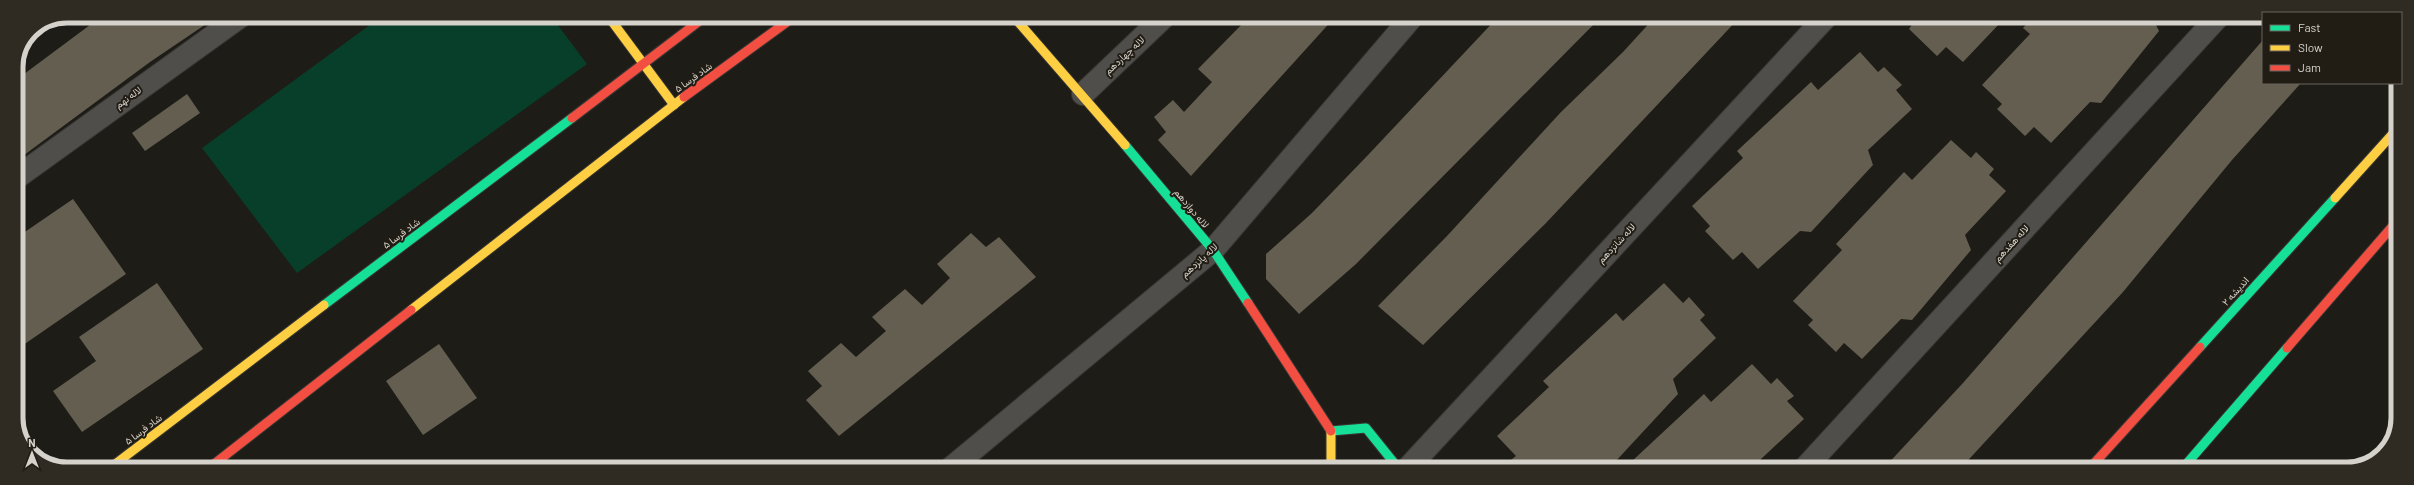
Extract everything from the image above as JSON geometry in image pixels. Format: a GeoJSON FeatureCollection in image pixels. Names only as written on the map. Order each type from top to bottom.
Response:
{"type":"FeatureCollection","features":[{"type":"Feature","properties":{"kind":"street","name":"لاله نهم"},"geometry":{"type":"LineString","coordinates":[[23,173],[231,23]]}},
{"type":"Feature","properties":{"kind":"street"},"geometry":{"type":"LineString","coordinates":[[613,23],[674,105]]}},
{"type":"Feature","properties":{"kind":"street","name":"شاد فرسا ۵"},"geometry":{"type":"LineString","coordinates":[[118,462],[697,23]]}},
{"type":"Feature","properties":{"kind":"street","name":"شاد فرسا ۵"},"geometry":{"type":"LineString","coordinates":[[218,462],[674,105],[785,23]]}},
{"type":"Feature","properties":{"kind":"street","name":"لاله دوازدهم"},"geometry":{"type":"LineString","coordinates":[[1019,23],[1083,94],[1213,250],[1331,431]]}},
{"type":"Feature","properties":{"kind":"street","name":"لاله چهاردهم"},"geometry":{"type":"LineString","coordinates":[[1083,94],[1158,23]]}},
{"type":"Feature","properties":{"kind":"street","name":"لاله پانزدهم"},"geometry":{"type":"LineString","coordinates":[[957,462],[1213,250],[1407,23]]}},
{"type":"Feature","properties":{"kind":"street","name":"لاله شانزدهم"},"geometry":{"type":"LineString","coordinates":[[1413,462],[1820,23]]}},
{"type":"Feature","properties":{"kind":"street","name":"لاله هفدهم"},"geometry":{"type":"LineString","coordinates":[[1810,462],[2213,23]]}},
{"type":"Feature","properties":{"kind":"street","name":"اندیشه ۲"},"geometry":{"type":"LineString","coordinates":[[2095,462],[2391,136]]}},
{"type":"Feature","properties":{"kind":"street"},"geometry":{"type":"LineString","coordinates":[[2188,462],[2391,228]]}},
{"type":"Feature","properties":{"kind":"street"},"geometry":{"type":"LineString","coordinates":[[1331,462],[1331,431],[1366,428],[1393,462]]}},
{"type":"Feature","properties":{"kind":"green space"},"geometry":{"type":"Polygon","coordinates":[[[372,23],[556,23],[587,64],[297,273],[202,148],[372,23]]]}},
{"type":"Feature","properties":{"kind":"building"},"geometry":{"type":"Polygon","coordinates":[[[93,23],[208,23],[150,62],[23,156],[23,75],[93,23]]]}},
{"type":"Feature","properties":{"kind":"building"},"geometry":{"type":"Polygon","coordinates":[[[1243,23],[1330,23],[1191,176],[1158,140],[1166,132],[1154,117],[1173,100],[1184,112],[1212,82],[1198,69],[1243,23]]]}},
{"type":"Feature","properties":{"kind":"building"},"geometry":{"type":"Polygon","coordinates":[[[1492,23],[1595,23],[1356,264],[1299,314],[1266,279],[1266,254],[1312,213],[1492,23]]]}},
{"type":"Feature","properties":{"kind":"building"},"geometry":{"type":"Polygon","coordinates":[[[1650,23],[1734,23],[1546,223],[1423,345],[1378,306],[1447,236],[1561,112],[1623,52],[1650,23]]]}},
{"type":"Feature","properties":{"kind":"building"},"geometry":{"type":"Polygon","coordinates":[[[1913,23],[2000,23],[1963,62],[1946,47],[1937,56],[1909,29],[1913,23]]]}},
{"type":"Feature","properties":{"kind":"building"},"geometry":{"type":"Polygon","coordinates":[[[2028,23],[2155,23],[2159,31],[2101,103],[2090,102],[2051,143],[2034,127],[2025,136],[1997,109],[2002,104],[1982,85],[2030,34],[2023,28],[2028,23]]]}},
{"type":"Feature","properties":{"kind":"building"},"geometry":{"type":"Polygon","coordinates":[[[2262,41],[2262,84],[2300,84],[2232,160],[2123,292],[1966,462],[1890,462],[1963,383],[2262,41]]]}},
{"type":"Feature","properties":{"kind":"building"},"geometry":{"type":"Polygon","coordinates":[[[1860,52],[1878,72],[1884,67],[1902,85],[1896,90],[1912,109],[1868,150],[1873,165],[1811,232],[1800,231],[1758,269],[1742,252],[1733,260],[1705,231],[1710,226],[1692,206],[1743,158],[1737,151],[1811,82],[1818,90],[1860,52]]]}},
{"type":"Feature","properties":{"kind":"building"},"geometry":{"type":"Polygon","coordinates":[[[187,94],[200,113],[145,151],[132,133],[187,94]]]}},
{"type":"Feature","properties":{"kind":"building"},"geometry":{"type":"Polygon","coordinates":[[[1951,140],[1971,158],[1976,152],[1994,169],[1989,175],[2006,191],[1965,235],[1971,250],[1912,320],[1901,319],[1862,359],[1844,343],[1836,352],[1808,325],[1813,320],[1793,301],[1842,250],[1836,244],[1904,172],[1912,180],[1951,140]]]}},
{"type":"Feature","properties":{"kind":"building"},"geometry":{"type":"Polygon","coordinates":[[[73,199],[126,274],[23,345],[23,233],[73,199]]]}},
{"type":"Feature","properties":{"kind":"building"},"geometry":{"type":"Polygon","coordinates":[[[971,233],[986,247],[999,237],[1036,277],[839,436],[806,400],[822,386],[808,371],[841,343],[856,357],[886,331],[872,317],[905,289],[922,305],[950,278],[937,264],[971,233]]]}},
{"type":"Feature","properties":{"kind":"building"},"geometry":{"type":"Polygon","coordinates":[[[157,283],[203,349],[82,432],[53,391],[96,361],[79,337],[157,283]]]}},
{"type":"Feature","properties":{"kind":"building"},"geometry":{"type":"Polygon","coordinates":[[[1664,283],[1683,303],[1689,297],[1705,315],[1700,320],[1716,338],[1673,379],[1678,394],[1615,462],[1604,460],[1602,462],[1513,462],[1511,460],[1516,456],[1497,436],[1549,387],[1543,381],[1616,313],[1623,321],[1664,283]]]}},
{"type":"Feature","properties":{"kind":"building"},"geometry":{"type":"Polygon","coordinates":[[[439,344],[477,398],[423,435],[386,381],[439,344]]]}},
{"type":"Feature","properties":{"kind":"building"},"geometry":{"type":"Polygon","coordinates":[[[1752,364],[1771,384],[1777,378],[1794,396],[1787,401],[1804,419],[1760,460],[1761,462],[1631,462],[1704,394],[1711,402],[1752,364]]]}},
{"type":"Feature","properties":{"kind":"traffic: fast"},"geometry":{"type":"LineString","coordinates":[[324,305],[572,118]]}},
{"type":"Feature","properties":{"kind":"traffic: fast"},"geometry":{"type":"LineString","coordinates":[[1125,145],[1213,250],[1248,303]]}},
{"type":"Feature","properties":{"kind":"traffic: fast"},"geometry":{"type":"LineString","coordinates":[[2200,347],[2335,198]]}},
{"type":"Feature","properties":{"kind":"traffic: fast"},"geometry":{"type":"LineString","coordinates":[[2188,462],[2287,348]]}},
{"type":"Feature","properties":{"kind":"traffic: fast"},"geometry":{"type":"LineString","coordinates":[[1331,431],[1366,428],[1393,462]]}},
{"type":"Feature","properties":{"kind":"traffic: slow"},"geometry":{"type":"LineString","coordinates":[[613,23],[674,105]]}},
{"type":"Feature","properties":{"kind":"traffic: slow"},"geometry":{"type":"LineString","coordinates":[[1019,23],[1125,145]]}},
{"type":"Feature","properties":{"kind":"traffic: slow"},"geometry":{"type":"LineString","coordinates":[[411,310],[684,97]]}},
{"type":"Feature","properties":{"kind":"traffic: slow"},"geometry":{"type":"LineString","coordinates":[[2335,198],[2391,136]]}},
{"type":"Feature","properties":{"kind":"traffic: slow"},"geometry":{"type":"LineString","coordinates":[[118,462],[324,305]]}},
{"type":"Feature","properties":{"kind":"traffic: slow"},"geometry":{"type":"LineString","coordinates":[[1331,431],[1331,462]]}},
{"type":"Feature","properties":{"kind":"traffic: jam"},"geometry":{"type":"LineString","coordinates":[[572,118],[697,23]]}},
{"type":"Feature","properties":{"kind":"traffic: jam"},"geometry":{"type":"LineString","coordinates":[[684,97],[785,23]]}},
{"type":"Feature","properties":{"kind":"traffic: jam"},"geometry":{"type":"LineString","coordinates":[[2287,348],[2391,228]]}},
{"type":"Feature","properties":{"kind":"traffic: jam"},"geometry":{"type":"LineString","coordinates":[[1248,303],[1331,431]]}},
{"type":"Feature","properties":{"kind":"traffic: jam"},"geometry":{"type":"LineString","coordinates":[[217,462],[411,310]]}},
{"type":"Feature","properties":{"kind":"traffic: jam"},"geometry":{"type":"LineString","coordinates":[[2095,462],[2200,347]]}}]}
